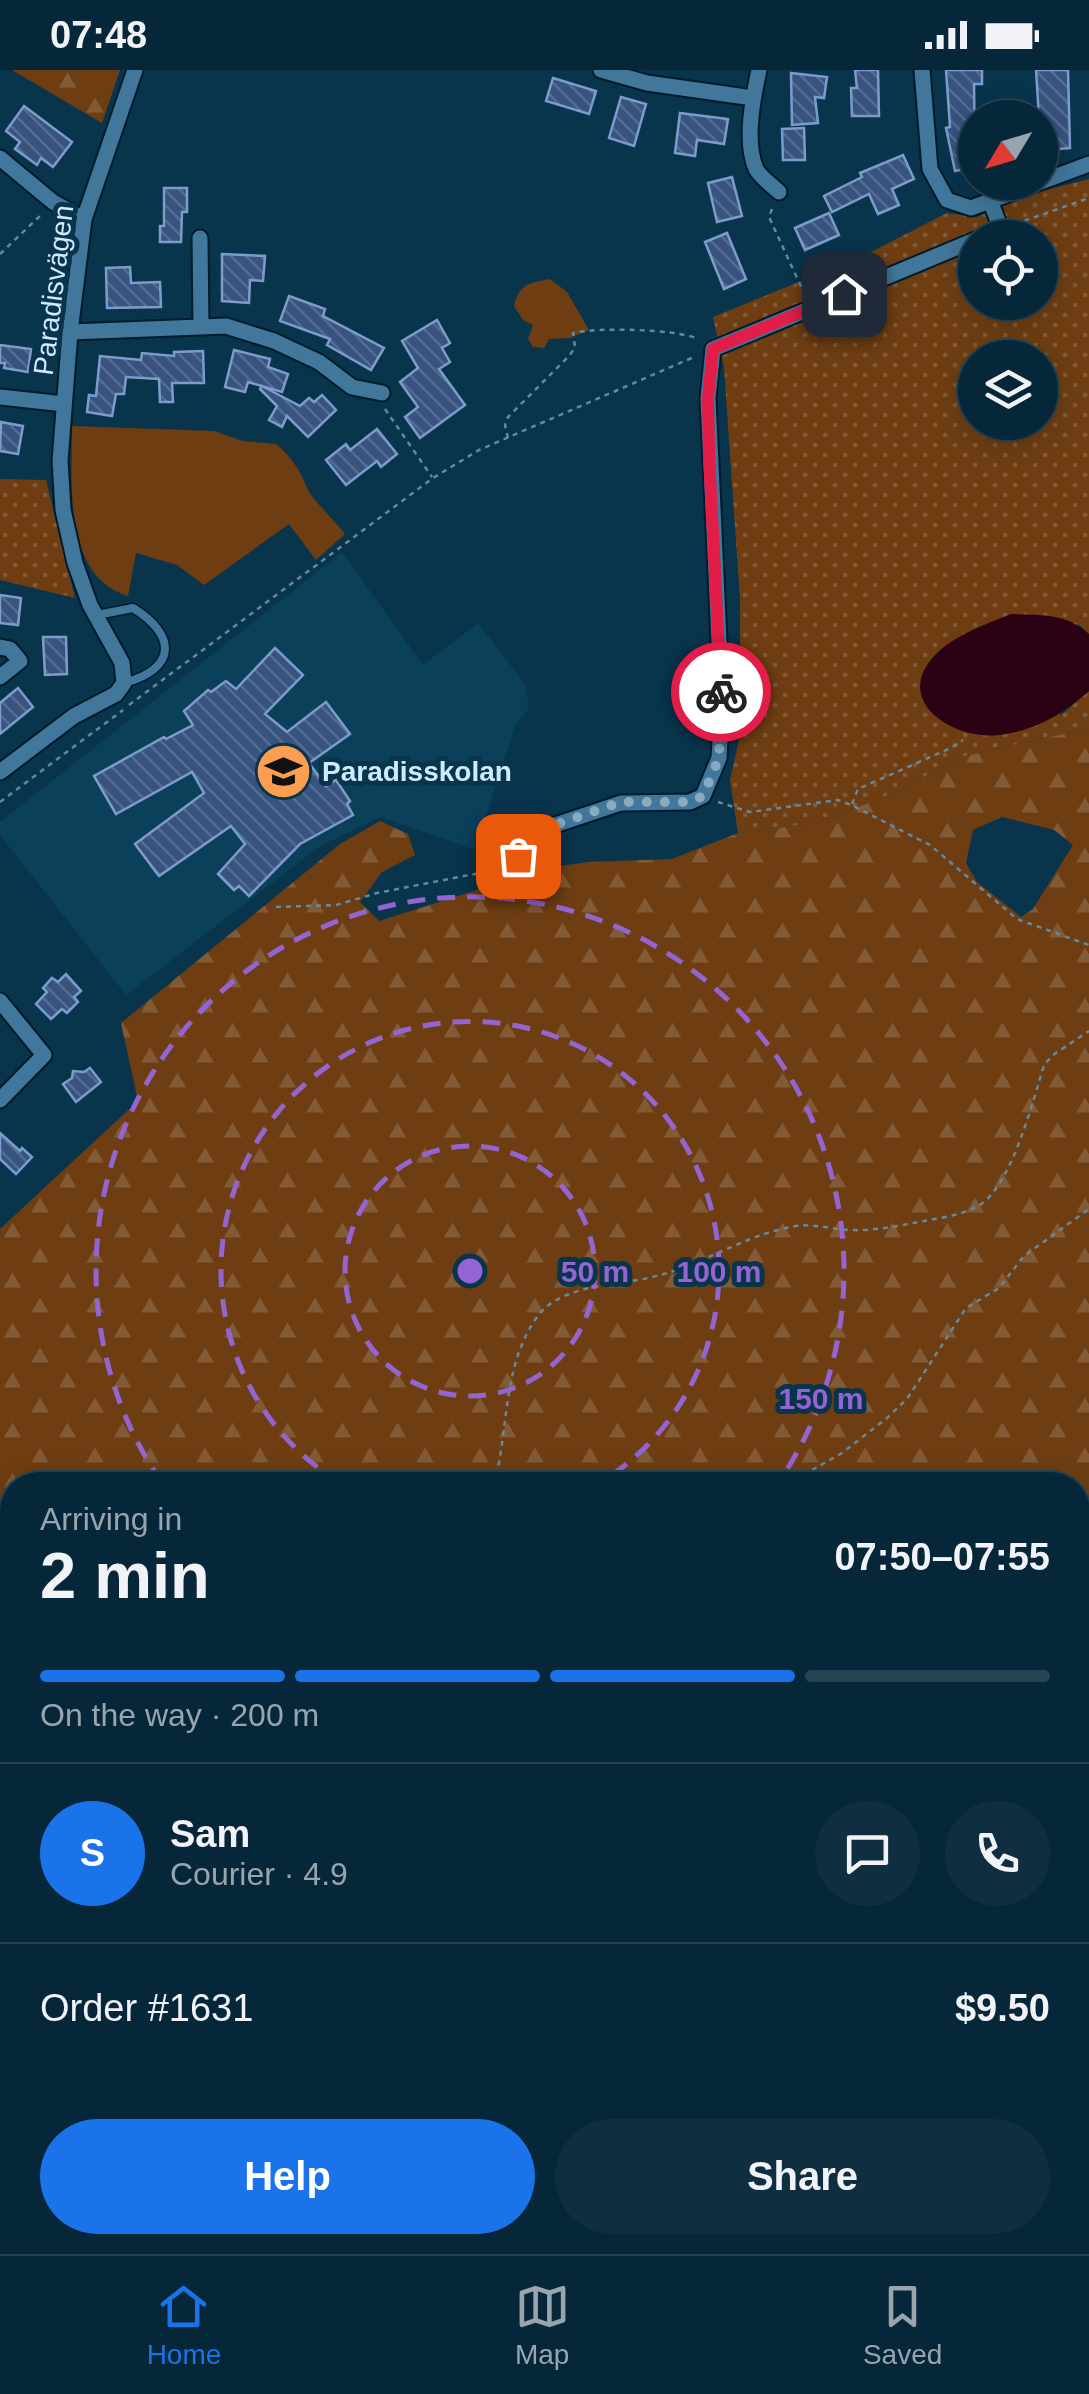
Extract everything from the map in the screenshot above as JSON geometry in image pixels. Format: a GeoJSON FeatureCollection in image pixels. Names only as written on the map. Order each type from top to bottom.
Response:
{"type":"FeatureCollection","features":[{"type":"Feature","properties":{"kind":"street","name":"Paradisvägen"},"geometry":{"type":"LineString","coordinates":[[124,683],[122,663],[75,564],[63,510],[60,461],[84,219],[135,70]]}},
{"type":"Feature","properties":{"kind":"street"},"geometry":{"type":"LineString","coordinates":[[601,70],[647,83],[753,98]]}},
{"type":"Feature","properties":{"kind":"street"},"geometry":{"type":"LineString","coordinates":[[759,70],[753,98],[752,151],[757,172],[779,192]]}},
{"type":"Feature","properties":{"kind":"street"},"geometry":{"type":"LineString","coordinates":[[922,70],[930,169],[947,200],[971,208],[1089,164]]}},
{"type":"Feature","properties":{"kind":"street"},"geometry":{"type":"LineString","coordinates":[[0,158],[54,202],[84,219]]}},
{"type":"Feature","properties":{"kind":"street"},"geometry":{"type":"LineString","coordinates":[[990,203],[997,220]]}},
{"type":"Feature","properties":{"kind":"street"},"geometry":{"type":"LineString","coordinates":[[200,238],[202,326]]}},
{"type":"Feature","properties":{"kind":"street"},"geometry":{"type":"LineString","coordinates":[[502,870],[555,825],[621,802],[690,802],[703,796],[719,758],[722,706],[708,398],[713,349],[958,247]]}},
{"type":"Feature","properties":{"kind":"street"},"geometry":{"type":"LineString","coordinates":[[70,332],[226,326],[274,341],[318,362],[352,387],[382,393]]}},
{"type":"Feature","properties":{"kind":"street","name":"Paradisvägen"},"geometry":{"type":"LineString","coordinates":[[0,397],[64,404]]}},
{"type":"Feature","properties":{"kind":"street"},"geometry":{"type":"LineString","coordinates":[[0,647],[10,649],[20,661],[0,677]]}},
{"type":"Feature","properties":{"kind":"street"},"geometry":{"type":"LineString","coordinates":[[0,770],[74,716],[116,694],[124,683]]}},
{"type":"Feature","properties":{"kind":"street"},"geometry":{"type":"LineString","coordinates":[[0,1000],[44,1055],[0,1100]]}},
{"type":"Feature","properties":{"kind":"lane"},"geometry":{"type":"LineString","coordinates":[[96,615],[133,608],[150,618],[162,634],[167,652],[163,662],[140,679],[124,683]]}},
{"type":"Feature","properties":{"kind":"path"},"geometry":{"type":"LineString","coordinates":[[779,192],[770,218],[810,308]]}},
{"type":"Feature","properties":{"kind":"path"},"geometry":{"type":"LineString","coordinates":[[1027,220],[1089,198]]}},
{"type":"Feature","properties":{"kind":"path"},"geometry":{"type":"LineString","coordinates":[[0,254],[54,202]]}},
{"type":"Feature","properties":{"kind":"path"},"geometry":{"type":"LineString","coordinates":[[508,438],[508,418],[570,355],[576,346],[573,333],[660,332],[694,336],[713,349]]}},
{"type":"Feature","properties":{"kind":"path"},"geometry":{"type":"LineString","coordinates":[[0,802],[432,478],[480,450],[713,349]]}},
{"type":"Feature","properties":{"kind":"path"},"geometry":{"type":"LineString","coordinates":[[382,393],[383,407],[432,478]]}},
{"type":"Feature","properties":{"kind":"path"},"geometry":{"type":"LineString","coordinates":[[852,805],[858,789],[963,740]]}},
{"type":"Feature","properties":{"kind":"path"},"geometry":{"type":"LineString","coordinates":[[703,796],[750,812],[838,800],[852,805],[930,845],[1016,918],[1089,945]]}},
{"type":"Feature","properties":{"kind":"path"},"geometry":{"type":"LineString","coordinates":[[276,907],[336,905],[461,874],[502,870]]}},
{"type":"Feature","properties":{"kind":"path"},"geometry":{"type":"LineString","coordinates":[[497,1472],[516,1362],[534,1320],[554,1300],[655,1277],[791,1226],[820,1224],[848,1231],[885,1228],[954,1215],[978,1206],[1004,1181],[1044,1064],[1089,1032]]}},
{"type":"Feature","properties":{"kind":"path"},"geometry":{"type":"LineString","coordinates":[[809,1472],[842,1453],[888,1418],[907,1399],[966,1308],[999,1288],[1024,1256],[1089,1209]]}},
{"type":"Feature","properties":{"kind":"shaded area","name":"Paradisskolan"},"geometry":{"type":"Polygon","coordinates":[[[342,552],[423,665],[478,623],[525,684],[529,708],[516,724],[475,850],[381,817],[320,846],[126,995],[0,835],[0,822],[342,552]]]}},
{"type":"Feature","properties":{"kind":"shaded area"},"geometry":{"type":"Polygon","coordinates":[[[1011,614],[1062,619],[1089,634],[1089,691],[1048,720],[1013,733],[982,735],[947,724],[924,702],[920,687],[924,671],[952,641],[1011,614]]]}},
{"type":"Feature","properties":{"kind":"green space"},"geometry":{"type":"Polygon","coordinates":[[[12,70],[120,70],[102,123],[12,70]]]}},
{"type":"Feature","properties":{"kind":"green space"},"geometry":{"type":"Polygon","coordinates":[[[1089,179],[1089,634],[1078,624],[1060,716],[1089,691],[1089,728],[961,757],[897,792],[816,823],[738,833],[730,780],[740,736],[740,599],[724,368],[713,317],[867,254],[947,213],[977,217],[1013,200],[1058,200],[1058,187],[1089,179]]]}},
{"type":"Feature","properties":{"kind":"green space"},"geometry":{"type":"Polygon","coordinates":[[[550,279],[567,292],[589,330],[570,338],[549,339],[544,348],[533,347],[528,339],[533,325],[523,320],[514,306],[526,286],[550,279]]]}},
{"type":"Feature","properties":{"kind":"green space"},"geometry":{"type":"Polygon","coordinates":[[[72,426],[214,431],[243,441],[276,444],[295,465],[310,494],[345,534],[316,560],[289,524],[204,585],[177,565],[136,553],[128,596],[107,585],[91,569],[81,548],[72,499],[72,426]]]}},
{"type":"Feature","properties":{"kind":"green space"},"geometry":{"type":"Polygon","coordinates":[[[0,479],[46,480],[75,598],[0,580],[0,479]]]}},
{"type":"Feature","properties":{"kind":"green space"},"geometry":{"type":"Polygon","coordinates":[[[1089,728],[1089,1472],[0,1472],[0,1229],[138,1101],[121,1023],[340,844],[380,821],[408,834],[415,855],[382,872],[360,902],[379,921],[474,891],[519,871],[590,862],[672,859],[738,833],[816,823],[897,792],[961,757],[1089,728]],[[1002,817],[973,830],[966,863],[977,882],[1021,917],[1033,909],[1073,845],[1054,830],[1002,817]]]}},
{"type":"Feature","properties":{"kind":"building"},"geometry":{"type":"Polygon","coordinates":[[[855,70],[878,70],[879,116],[852,116],[851,88],[857,88],[855,70]]]}},
{"type":"Feature","properties":{"kind":"building"},"geometry":{"type":"Polygon","coordinates":[[[946,70],[982,70],[982,84],[974,84],[974,100],[958,100],[955,171],[946,128],[950,127],[946,70]]]}},
{"type":"Feature","properties":{"kind":"building"},"geometry":{"type":"Polygon","coordinates":[[[1036,70],[1068,70],[1070,148],[1058,149],[1058,100],[1038,100],[1036,70]]]}},
{"type":"Feature","properties":{"kind":"building"},"geometry":{"type":"Polygon","coordinates":[[[791,73],[827,77],[824,98],[815,97],[818,123],[792,125],[791,73]]]}},
{"type":"Feature","properties":{"kind":"building"},"geometry":{"type":"Polygon","coordinates":[[[553,78],[596,91],[589,114],[546,101],[553,78]]]}},
{"type":"Feature","properties":{"kind":"building"},"geometry":{"type":"Polygon","coordinates":[[[621,97],[646,104],[634,146],[609,138],[621,97]]]}},
{"type":"Feature","properties":{"kind":"building"},"geometry":{"type":"Polygon","coordinates":[[[24,106],[72,142],[53,167],[41,158],[37,165],[15,149],[20,142],[6,131],[24,106]]]}},
{"type":"Feature","properties":{"kind":"building"},"geometry":{"type":"Polygon","coordinates":[[[680,113],[728,119],[724,144],[697,140],[695,156],[675,153],[680,113]]]}},
{"type":"Feature","properties":{"kind":"building"},"geometry":{"type":"Polygon","coordinates":[[[804,128],[805,160],[783,160],[782,129],[804,128]]]}},
{"type":"Feature","properties":{"kind":"building"},"geometry":{"type":"Polygon","coordinates":[[[903,155],[914,179],[892,189],[899,205],[878,214],[869,194],[832,212],[824,196],[862,177],[860,173],[903,155]]]}},
{"type":"Feature","properties":{"kind":"building"},"geometry":{"type":"Polygon","coordinates":[[[732,177],[742,216],[717,222],[708,183],[732,177]]]}},
{"type":"Feature","properties":{"kind":"building"},"geometry":{"type":"Polygon","coordinates":[[[164,188],[187,188],[181,242],[160,242],[164,188]]]}},
{"type":"Feature","properties":{"kind":"building"},"geometry":{"type":"Polygon","coordinates":[[[829,213],[839,235],[805,250],[795,228],[829,213]]]}},
{"type":"Feature","properties":{"kind":"building"},"geometry":{"type":"Polygon","coordinates":[[[727,233],[746,279],[724,289],[705,242],[727,233]]]}},
{"type":"Feature","properties":{"kind":"building"},"geometry":{"type":"Polygon","coordinates":[[[222,254],[265,256],[263,281],[250,280],[249,303],[222,301],[222,254]]]}},
{"type":"Feature","properties":{"kind":"building"},"geometry":{"type":"Polygon","coordinates":[[[130,267],[131,283],[160,282],[161,307],[107,308],[106,268],[130,267]]]}},
{"type":"Feature","properties":{"kind":"building"},"geometry":{"type":"Polygon","coordinates":[[[289,296],[325,309],[323,316],[384,348],[371,370],[327,345],[330,339],[280,321],[289,296]]]}},
{"type":"Feature","properties":{"kind":"building"},"geometry":{"type":"Polygon","coordinates":[[[437,320],[450,343],[442,348],[450,362],[439,369],[465,405],[420,438],[405,417],[418,407],[400,382],[418,368],[402,341],[437,320]]]}},
{"type":"Feature","properties":{"kind":"building"},"geometry":{"type":"Polygon","coordinates":[[[0,345],[31,349],[28,372],[4,368],[5,363],[0,363],[0,345]]]}},
{"type":"Feature","properties":{"kind":"building"},"geometry":{"type":"Polygon","coordinates":[[[234,350],[270,359],[268,367],[288,374],[282,392],[248,382],[245,392],[225,387],[234,350]]]}},
{"type":"Feature","properties":{"kind":"building"},"geometry":{"type":"Polygon","coordinates":[[[203,351],[204,383],[172,383],[173,402],[160,402],[159,379],[126,377],[124,394],[116,394],[112,416],[87,412],[89,395],[96,396],[100,356],[141,360],[142,353],[174,356],[174,352],[203,351]]]}},
{"type":"Feature","properties":{"kind":"building"},"geometry":{"type":"Polygon","coordinates":[[[262,386],[300,406],[309,398],[314,402],[322,395],[336,410],[308,437],[287,416],[282,427],[269,420],[277,406],[260,389],[262,386]]]}},
{"type":"Feature","properties":{"kind":"building"},"geometry":{"type":"Polygon","coordinates":[[[1,422],[23,426],[18,454],[0,451],[1,422]]]}},
{"type":"Feature","properties":{"kind":"building"},"geometry":{"type":"Polygon","coordinates":[[[377,429],[397,454],[381,467],[377,461],[346,485],[326,460],[346,444],[350,450],[377,429]]]}},
{"type":"Feature","properties":{"kind":"building"},"geometry":{"type":"Polygon","coordinates":[[[0,595],[21,598],[18,625],[0,623],[0,595]]]}},
{"type":"Feature","properties":{"kind":"building"},"geometry":{"type":"Polygon","coordinates":[[[43,637],[66,637],[67,674],[45,675],[43,637]]]}},
{"type":"Feature","properties":{"kind":"building"},"geometry":{"type":"Polygon","coordinates":[[[275,648],[303,675],[265,714],[287,732],[326,702],[350,734],[309,763],[326,786],[336,780],[350,801],[347,804],[353,815],[300,844],[249,896],[239,886],[234,890],[218,874],[245,844],[231,826],[159,876],[135,844],[204,793],[192,772],[116,814],[94,776],[193,725],[184,711],[208,690],[211,692],[226,681],[236,689],[275,648]]]}},
{"type":"Feature","properties":{"kind":"building"},"geometry":{"type":"Polygon","coordinates":[[[18,688],[33,707],[0,734],[0,703],[18,688]]]}},
{"type":"Feature","properties":{"kind":"building"},"geometry":{"type":"Polygon","coordinates":[[[66,974],[81,991],[74,997],[78,1002],[67,1013],[62,1009],[51,1019],[36,1004],[47,992],[43,988],[52,978],[58,982],[66,974]]]}},
{"type":"Feature","properties":{"kind":"building"},"geometry":{"type":"Polygon","coordinates":[[[90,1068],[101,1082],[76,1102],[63,1084],[72,1078],[73,1071],[90,1068]]]}},
{"type":"Feature","properties":{"kind":"building"},"geometry":{"type":"Polygon","coordinates":[[[0,1133],[32,1157],[16,1174],[0,1159],[0,1133]]]}},
{"type":"Feature","properties":{"kind":"way so far"},"geometry":{"type":"LineString","coordinates":[[518,856],[555,825],[621,802],[690,802],[703,796],[719,758],[721,692]]}},
{"type":"Feature","properties":{"kind":"place","name":"Paradisskolan"},"geometry":{"type":"Point","coordinates":[283,771]}},
{"type":"Feature","properties":{"kind":"route"},"geometry":{"type":"LineString","coordinates":[[721,692],[709,456],[708,398],[713,349],[844,294]]}}]}
